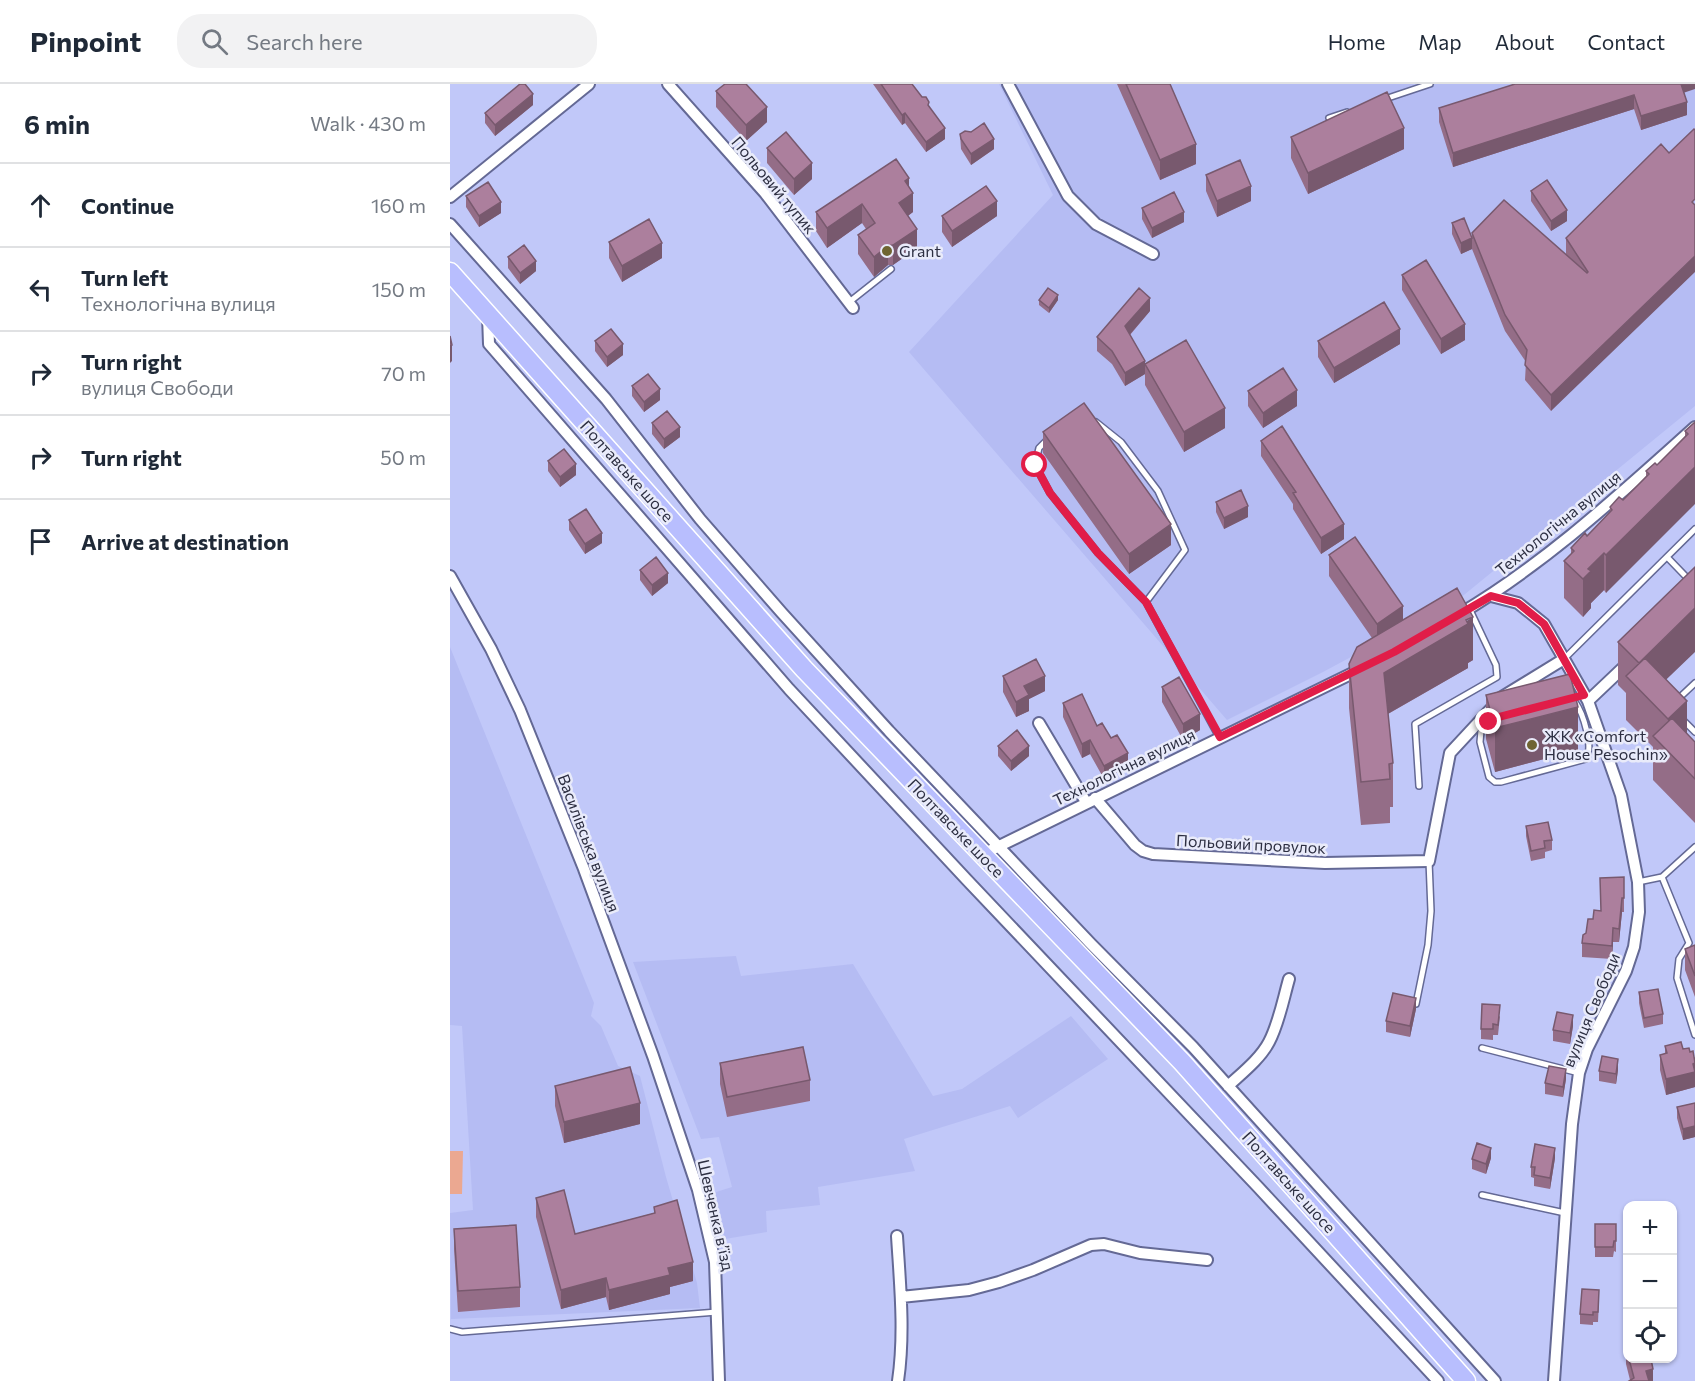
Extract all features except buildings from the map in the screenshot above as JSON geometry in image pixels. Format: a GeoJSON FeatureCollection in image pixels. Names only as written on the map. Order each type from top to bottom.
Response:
{"type":"FeatureCollection","features":[{"type":"Feature","properties":{"kind":"highway","name":"Полтавське шосе"},"geometry":{"type":"LineString","coordinates":[[450,272],[804,669],[1188,1069],[1466,1381]]}},
{"type":"Feature","properties":{"kind":"street"},"geometry":{"type":"LineString","coordinates":[[450,197],[589,84]]}},
{"type":"Feature","properties":{"kind":"street","name":"Польовий тупик"},"geometry":{"type":"LineString","coordinates":[[668,84],[765,193],[850,305]]}},
{"type":"Feature","properties":{"kind":"street"},"geometry":{"type":"LineString","coordinates":[[1008,84],[1068,196],[1096,224],[1153,254]]}},
{"type":"Feature","properties":{"kind":"street"},"geometry":{"type":"LineString","coordinates":[[450,224],[606,399],[700,519],[782,613],[889,731],[1228,1086],[1496,1381]]}},
{"type":"Feature","properties":{"kind":"street"},"geometry":{"type":"LineString","coordinates":[[488,315],[489,344],[789,689],[1438,1381]]}},
{"type":"Feature","properties":{"kind":"street","name":"Технологічна вулиця"},"geometry":{"type":"LineString","coordinates":[[1450,619],[1491,596],[1602,510],[1695,427]]}},
{"type":"Feature","properties":{"kind":"street","name":"Василівська вулиця"},"geometry":{"type":"LineString","coordinates":[[450,576],[491,649],[519,710],[584,869],[678,1130]]}},
{"type":"Feature","properties":{"kind":"street","name":"вулиця Свободи"},"geometry":{"type":"LineString","coordinates":[[1491,596],[1518,603],[1544,624],[1586,698],[1621,795],[1638,882],[1639,912],[1634,947],[1626,971],[1587,1049],[1579,1073],[1572,1124],[1554,1381]]}},
{"type":"Feature","properties":{"kind":"street"},"geometry":{"type":"LineString","coordinates":[[1586,698],[1639,652]]}},
{"type":"Feature","properties":{"kind":"street"},"geometry":{"type":"LineString","coordinates":[[1429,861],[1450,753],[1502,697],[1564,659]]}},
{"type":"Feature","properties":{"kind":"street","name":"Технологічна вулиця"},"geometry":{"type":"LineString","coordinates":[[981,855],[1375,662]]}},
{"type":"Feature","properties":{"kind":"street","name":"Польовий провулок"},"geometry":{"type":"LineString","coordinates":[[1039,723],[1091,800],[1143,851],[1152,854],[1325,864],[1429,861]]}},
{"type":"Feature","properties":{"kind":"street"},"geometry":{"type":"LineString","coordinates":[[1228,1086],[1269,1043],[1289,980]]}},
{"type":"Feature","properties":{"kind":"street","name":"Шевченка в’їзд"},"geometry":{"type":"LineString","coordinates":[[678,1130],[698,1190],[715,1262],[719,1381]]}},
{"type":"Feature","properties":{"kind":"street"},"geometry":{"type":"LineString","coordinates":[[897,1236],[901,1297],[898,1381]]}},
{"type":"Feature","properties":{"kind":"street"},"geometry":{"type":"LineString","coordinates":[[901,1297],[969,1290],[999,1282],[1091,1245],[1104,1244],[1140,1253],[1207,1260]]}},
{"type":"Feature","properties":{"kind":"lane"},"geometry":{"type":"LineString","coordinates":[[1374,103],[1430,84]]}},
{"type":"Feature","properties":{"kind":"lane"},"geometry":{"type":"LineString","coordinates":[[1329,118],[1352,110]]}},
{"type":"Feature","properties":{"kind":"lane"},"geometry":{"type":"LineString","coordinates":[[850,305],[891,269]]}},
{"type":"Feature","properties":{"kind":"lane"},"geometry":{"type":"LineString","coordinates":[[1088,416],[1121,442],[1158,491],[1185,550],[1146,602]]}},
{"type":"Feature","properties":{"kind":"lane"},"geometry":{"type":"LineString","coordinates":[[1048,440],[1039,448],[1035,465],[1050,493],[1098,553],[1146,602],[1220,737]]}},
{"type":"Feature","properties":{"kind":"lane"},"geometry":{"type":"LineString","coordinates":[[1564,659],[1695,529]]}},
{"type":"Feature","properties":{"kind":"lane"},"geometry":{"type":"LineString","coordinates":[[1667,557],[1695,586]]}},
{"type":"Feature","properties":{"kind":"lane"},"geometry":{"type":"LineString","coordinates":[[1419,786],[1415,724],[1497,677],[1496,665],[1469,608]]}},
{"type":"Feature","properties":{"kind":"lane"},"geometry":{"type":"LineString","coordinates":[[1670,707],[1695,683]]}},
{"type":"Feature","properties":{"kind":"lane"},"geometry":{"type":"LineString","coordinates":[[1495,718],[1483,728],[1479,739],[1488,776],[1493,781],[1500,782],[1586,759],[1590,748],[1580,710],[1570,699],[1586,698]]}},
{"type":"Feature","properties":{"kind":"lane"},"geometry":{"type":"LineString","coordinates":[[1678,715],[1695,732]]}},
{"type":"Feature","properties":{"kind":"lane"},"geometry":{"type":"LineString","coordinates":[[1638,882],[1662,878],[1695,847]]}},
{"type":"Feature","properties":{"kind":"lane"},"geometry":{"type":"LineString","coordinates":[[1416,1004],[1428,945],[1431,910],[1429,861]]}},
{"type":"Feature","properties":{"kind":"lane"},"geometry":{"type":"LineString","coordinates":[[1662,878],[1689,943],[1695,950]]}},
{"type":"Feature","properties":{"kind":"lane"},"geometry":{"type":"LineString","coordinates":[[1689,943],[1679,959],[1677,978],[1695,1035]]}},
{"type":"Feature","properties":{"kind":"lane"},"geometry":{"type":"LineString","coordinates":[[1482,1048],[1579,1073]]}},
{"type":"Feature","properties":{"kind":"lane"},"geometry":{"type":"LineString","coordinates":[[1482,1195],[1566,1213]]}},
{"type":"Feature","properties":{"kind":"lane"},"geometry":{"type":"LineString","coordinates":[[450,1329],[462,1332],[718,1312]]}},
{"type":"Feature","properties":{"kind":"shaded area"},"geometry":{"type":"Polygon","coordinates":[[[999,84],[1695,84],[1695,406],[1459,599],[1323,672],[1227,720],[909,352],[1053,195],[999,84]]]}},
{"type":"Feature","properties":{"kind":"shaded area"},"geometry":{"type":"Polygon","coordinates":[[[450,647],[594,1003],[591,1016],[601,1026],[618,1066],[640,1076],[697,1283],[700,1308],[451,1319],[450,1213],[473,1210],[462,1026],[450,1025],[450,647]]]}},
{"type":"Feature","properties":{"kind":"shaded area"},"geometry":{"type":"Polygon","coordinates":[[[736,956],[741,976],[853,964],[933,1096],[962,1089],[1071,1016],[1108,1059],[1018,1118],[1010,1106],[904,1139],[915,1171],[818,1187],[820,1205],[766,1211],[767,1232],[725,1239],[713,1193],[732,1187],[719,1137],[701,1139],[633,962],[736,956]]]}},
{"type":"Feature","properties":{"kind":"shaded area"},"geometry":{"type":"Polygon","coordinates":[[[450,1151],[463,1151],[462,1194],[450,1194],[450,1151]]]}},
{"type":"Feature","properties":{"kind":"place","name":"Grant"},"geometry":{"type":"Point","coordinates":[887,251]}},
{"type":"Feature","properties":{"kind":"place","name":"ЖК «Comfort House Pesochin»"},"geometry":{"type":"Point","coordinates":[1532,745]}},
{"type":"Feature","properties":{"kind":"route"},"geometry":{"type":"LineString","coordinates":[[1035,465],[1050,493],[1098,553],[1146,602],[1220,737],[1394,652],[1491,596],[1518,603],[1544,624],[1584,695],[1495,718],[1489,722]]}}]}
